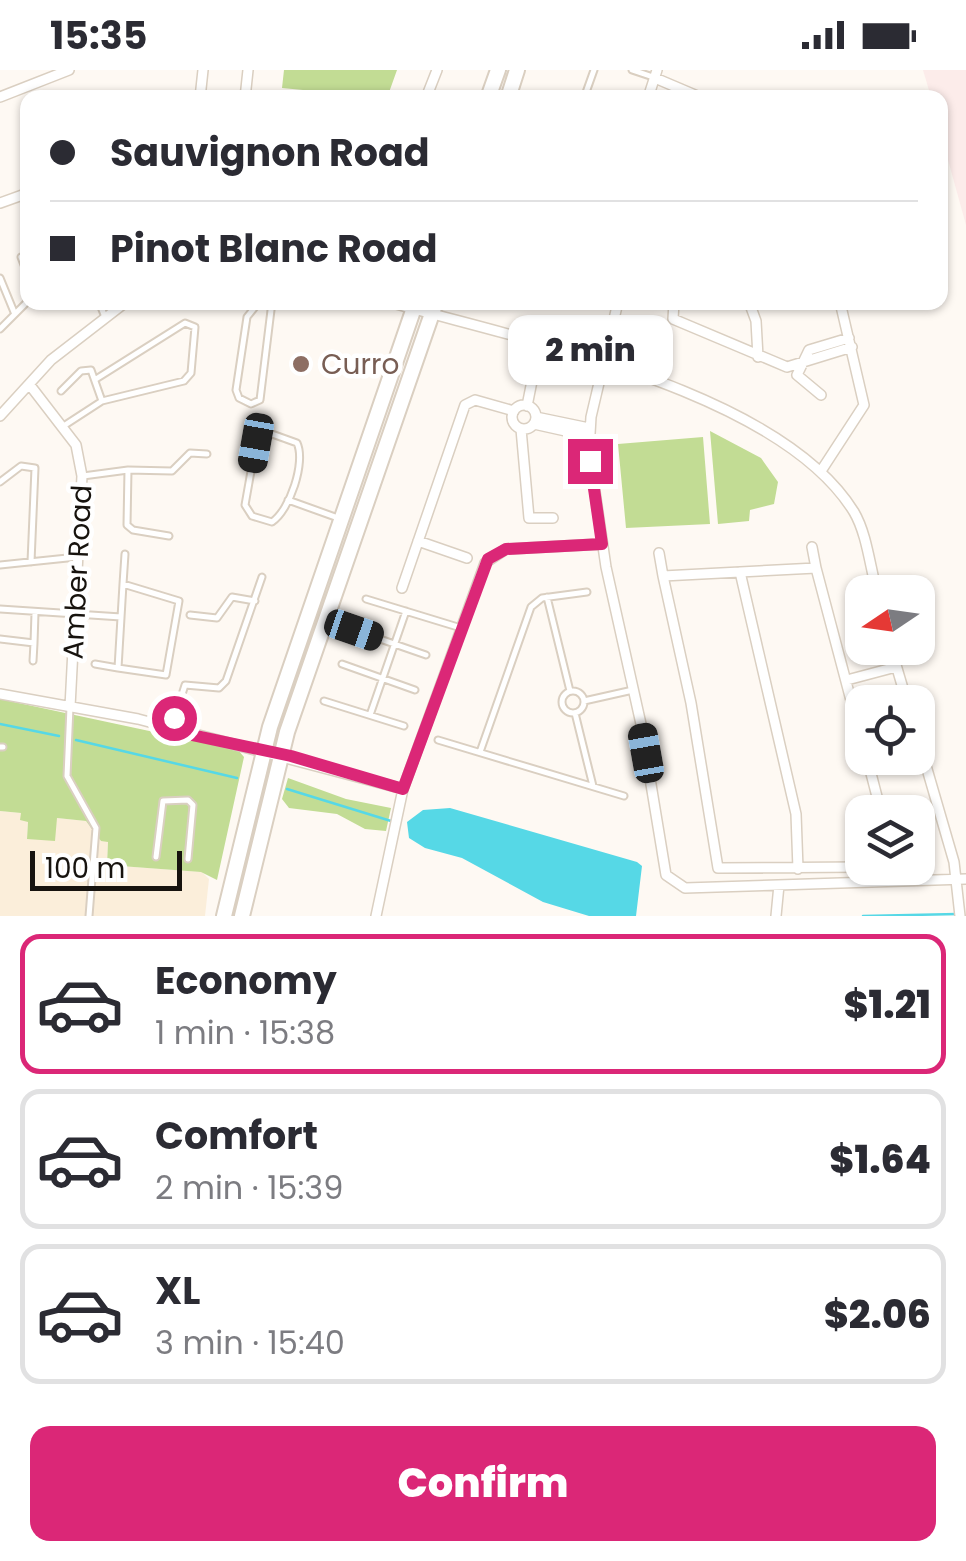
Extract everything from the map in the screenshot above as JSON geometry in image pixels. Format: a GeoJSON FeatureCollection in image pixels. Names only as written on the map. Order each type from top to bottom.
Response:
{"type":"FeatureCollection","features":[{"type":"Feature","properties":{"kind":"main road"},"geometry":{"type":"LineString","coordinates":[[224,916],[263,750],[414,310]]}},
{"type":"Feature","properties":{"kind":"main road"},"geometry":{"type":"LineString","coordinates":[[242,916],[280,754],[433,310]]}},
{"type":"Feature","properties":{"kind":"street"},"geometry":{"type":"LineString","coordinates":[[0,97],[70,70]]}},
{"type":"Feature","properties":{"kind":"street"},"geometry":{"type":"LineString","coordinates":[[656,74],[687,90]]}},
{"type":"Feature","properties":{"kind":"street"},"geometry":{"type":"LineString","coordinates":[[0,416],[63,348],[115,310]]}},
{"type":"Feature","properties":{"kind":"street"},"geometry":{"type":"LineString","coordinates":[[443,310],[603,364],[756,424],[821,470],[858,520],[873,575]]}},
{"type":"Feature","properties":{"kind":"street"},"geometry":{"type":"LineString","coordinates":[[616,310],[589,432],[602,544],[669,880],[685,888],[961,879]]}},
{"type":"Feature","properties":{"kind":"street"},"geometry":{"type":"LineString","coordinates":[[674,310],[673,319],[758,357],[787,367],[801,364]]}},
{"type":"Feature","properties":{"kind":"street"},"geometry":{"type":"LineString","coordinates":[[752,310],[758,357]]}},
{"type":"Feature","properties":{"kind":"street"},"geometry":{"type":"LineString","coordinates":[[821,470],[864,405],[842,310]]}},
{"type":"Feature","properties":{"kind":"street"},"geometry":{"type":"LineString","coordinates":[[821,395],[797,375],[801,364],[810,350],[851,342]]}},
{"type":"Feature","properties":{"kind":"street"},"geometry":{"type":"LineString","coordinates":[[534,366],[527,406],[535,420]]}},
{"type":"Feature","properties":{"kind":"street","name":"Amber Road"},"geometry":{"type":"LineString","coordinates":[[29,384],[78,450],[82,476],[70,707]]}},
{"type":"Feature","properties":{"kind":"street"},"geometry":{"type":"LineString","coordinates":[[402,588],[465,405],[475,400],[514,411],[527,406]]}},
{"type":"Feature","properties":{"kind":"street"},"geometry":{"type":"LineString","coordinates":[[514,411],[512,422],[520,429],[529,518],[553,518]]}},
{"type":"Feature","properties":{"kind":"street"},"geometry":{"type":"LineString","coordinates":[[520,429],[535,420],[589,432]]}},
{"type":"Feature","properties":{"kind":"street"},"geometry":{"type":"LineString","coordinates":[[341,519],[358,524]]}},
{"type":"Feature","properties":{"kind":"street"},"geometry":{"type":"LineString","coordinates":[[418,541],[466,558]]}},
{"type":"Feature","properties":{"kind":"street"},"geometry":{"type":"LineString","coordinates":[[376,916],[403,789],[485,563],[496,552],[602,544]]}},
{"type":"Feature","properties":{"kind":"street"},"geometry":{"type":"LineString","coordinates":[[812,547],[847,685]]}},
{"type":"Feature","properties":{"kind":"street"},"geometry":{"type":"LineString","coordinates":[[659,553],[691,703],[715,864],[724,870],[845,868]]}},
{"type":"Feature","properties":{"kind":"street"},"geometry":{"type":"LineString","coordinates":[[664,576],[816,568]]}},
{"type":"Feature","properties":{"kind":"street"},"geometry":{"type":"LineString","coordinates":[[740,572],[796,814],[798,869]]}},
{"type":"Feature","properties":{"kind":"street"},"geometry":{"type":"LineString","coordinates":[[846,680],[896,667],[902,685]]}},
{"type":"Feature","properties":{"kind":"street"},"geometry":{"type":"LineString","coordinates":[[0,694],[280,754],[403,789]]}},
{"type":"Feature","properties":{"kind":"street"},"geometry":{"type":"LineString","coordinates":[[929,775],[961,879],[960,916]]}},
{"type":"Feature","properties":{"kind":"street"},"geometry":{"type":"LineString","coordinates":[[776,911],[779,885]]}},
{"type":"Feature","properties":{"kind":"lane"},"geometry":{"type":"LineString","coordinates":[[632,70],[656,74]]}},
{"type":"Feature","properties":{"kind":"lane"},"geometry":{"type":"LineString","coordinates":[[0,278],[14,312]]}},
{"type":"Feature","properties":{"kind":"lane"},"geometry":{"type":"LineString","coordinates":[[0,329],[20,307]]}},
{"type":"Feature","properties":{"kind":"lane"},"geometry":{"type":"LineString","coordinates":[[102,310],[105,317]]}},
{"type":"Feature","properties":{"kind":"lane"},"geometry":{"type":"LineString","coordinates":[[252,310],[246,317],[236,390],[246,402],[260,400],[272,313],[268,310]]}},
{"type":"Feature","properties":{"kind":"lane"},"geometry":{"type":"LineString","coordinates":[[62,427],[102,401],[184,381],[191,373],[195,327],[185,323],[96,379]]}},
{"type":"Feature","properties":{"kind":"lane"},"geometry":{"type":"LineString","coordinates":[[61,391],[83,370],[90,370],[102,401]]}},
{"type":"Feature","properties":{"kind":"lane"},"geometry":{"type":"LineString","coordinates":[[266,434],[300,447],[288,500],[272,522],[252,516],[246,509],[256,443],[266,434]]}},
{"type":"Feature","properties":{"kind":"lane"},"geometry":{"type":"LineString","coordinates":[[82,476],[128,470],[172,471],[190,453],[206,454]]}},
{"type":"Feature","properties":{"kind":"lane"},"geometry":{"type":"LineString","coordinates":[[0,482],[20,466],[35,468],[31,562]]}},
{"type":"Feature","properties":{"kind":"lane"},"geometry":{"type":"LineString","coordinates":[[128,470],[127,524],[133,530],[168,536]]}},
{"type":"Feature","properties":{"kind":"lane"},"geometry":{"type":"LineString","coordinates":[[288,500],[341,519]]}},
{"type":"Feature","properties":{"kind":"lane"},"geometry":{"type":"LineString","coordinates":[[118,668],[125,554]]}},
{"type":"Feature","properties":{"kind":"lane"},"geometry":{"type":"LineString","coordinates":[[0,564],[78,557]]}},
{"type":"Feature","properties":{"kind":"lane"},"geometry":{"type":"LineString","coordinates":[[172,729],[185,685],[219,688],[226,681],[262,577]]}},
{"type":"Feature","properties":{"kind":"lane"},"geometry":{"type":"LineString","coordinates":[[95,664],[166,675],[181,604],[174,596],[123,584]]}},
{"type":"Feature","properties":{"kind":"lane"},"geometry":{"type":"LineString","coordinates":[[480,752],[531,607],[547,597],[587,592]]}},
{"type":"Feature","properties":{"kind":"lane"},"geometry":{"type":"LineString","coordinates":[[190,616],[217,618],[232,597],[254,601]]}},
{"type":"Feature","properties":{"kind":"lane"},"geometry":{"type":"LineString","coordinates":[[547,597],[570,691],[562,703],[566,711],[575,713]]}},
{"type":"Feature","properties":{"kind":"lane"},"geometry":{"type":"LineString","coordinates":[[366,599],[461,628]]}},
{"type":"Feature","properties":{"kind":"lane"},"geometry":{"type":"LineString","coordinates":[[0,609],[122,617]]}},
{"type":"Feature","properties":{"kind":"lane"},"geometry":{"type":"LineString","coordinates":[[370,715],[406,611]]}},
{"type":"Feature","properties":{"kind":"lane"},"geometry":{"type":"LineString","coordinates":[[34,661],[35,614]]}},
{"type":"Feature","properties":{"kind":"lane"},"geometry":{"type":"LineString","coordinates":[[354,630],[426,656]]}},
{"type":"Feature","properties":{"kind":"lane"},"geometry":{"type":"LineString","coordinates":[[0,640],[34,643]]}},
{"type":"Feature","properties":{"kind":"lane"},"geometry":{"type":"LineString","coordinates":[[342,664],[415,690]]}},
{"type":"Feature","properties":{"kind":"lane"},"geometry":{"type":"LineString","coordinates":[[575,713],[584,701],[633,690]]}},
{"type":"Feature","properties":{"kind":"lane"},"geometry":{"type":"LineString","coordinates":[[570,691],[579,693],[584,701]]}},
{"type":"Feature","properties":{"kind":"lane"},"geometry":{"type":"LineString","coordinates":[[324,701],[404,726]]}},
{"type":"Feature","properties":{"kind":"lane","name":"Amber Road"},"geometry":{"type":"LineString","coordinates":[[70,707],[67,776],[96,828],[89,916]]}},
{"type":"Feature","properties":{"kind":"lane"},"geometry":{"type":"LineString","coordinates":[[575,713],[593,786]]}},
{"type":"Feature","properties":{"kind":"lane"},"geometry":{"type":"LineString","coordinates":[[438,740],[624,796]]}},
{"type":"Feature","properties":{"kind":"lane"},"geometry":{"type":"LineString","coordinates":[[156,857],[162,801],[188,800],[193,805],[188,859]]}},
{"type":"Feature","properties":{"kind":"shaded area"},"geometry":{"type":"Polygon","coordinates":[[[923,70],[966,70],[966,225],[948,160],[948,90],[929,90],[923,70]]]}},
{"type":"Feature","properties":{"kind":"shaded area"},"geometry":{"type":"Polygon","coordinates":[[[0,811],[21,813],[28,821],[27,839],[57,818],[86,821],[101,841],[108,841],[107,865],[202,872],[209,879],[205,916],[0,916],[0,811]]]}},
{"type":"Feature","properties":{"kind":"green space"},"geometry":{"type":"Polygon","coordinates":[[[284,70],[397,70],[390,90],[282,88],[284,70]]]}},
{"type":"Feature","properties":{"kind":"green space"},"geometry":{"type":"Polygon","coordinates":[[[710,431],[761,458],[778,482],[774,504],[750,510],[749,521],[718,524],[710,431]]]}},
{"type":"Feature","properties":{"kind":"green space"},"geometry":{"type":"Polygon","coordinates":[[[703,437],[710,524],[626,528],[618,444],[703,437]]]}},
{"type":"Feature","properties":{"kind":"green space"},"geometry":{"type":"Polygon","coordinates":[[[0,699],[238,750],[244,757],[217,880],[201,872],[107,865],[108,842],[101,841],[86,821],[57,818],[55,841],[27,839],[28,822],[20,820],[21,813],[0,811],[0,699]]]}},
{"type":"Feature","properties":{"kind":"green space"},"geometry":{"type":"Polygon","coordinates":[[[288,778],[346,799],[391,808],[386,831],[365,829],[337,814],[289,808],[282,799],[288,778]]]}},
{"type":"Feature","properties":{"kind":"water"},"geometry":{"type":"Polygon","coordinates":[[[450,808],[637,862],[642,866],[636,916],[589,916],[543,902],[462,858],[425,848],[409,838],[407,822],[423,810],[450,808]]]}},
{"type":"Feature","properties":{"kind":"waterway"},"geometry":{"type":"LineString","coordinates":[[0,724],[59,736]]}},
{"type":"Feature","properties":{"kind":"waterway"},"geometry":{"type":"LineString","coordinates":[[76,740],[237,778]]}},
{"type":"Feature","properties":{"kind":"waterway"},"geometry":{"type":"LineString","coordinates":[[287,789],[391,821]]}},
{"type":"Feature","properties":{"kind":"waterway"},"geometry":{"type":"LineString","coordinates":[[863,916],[957,914]]}},
{"type":"Feature","properties":{"kind":"place","name":"Curro"},"geometry":{"type":"Point","coordinates":[301,364]}},
{"type":"Feature","properties":{"kind":"route"},"geometry":{"type":"LineString","coordinates":[[174,718],[172,729],[187,734],[291,756],[403,789],[488,559],[506,549],[602,544],[590,461]]}}]}
